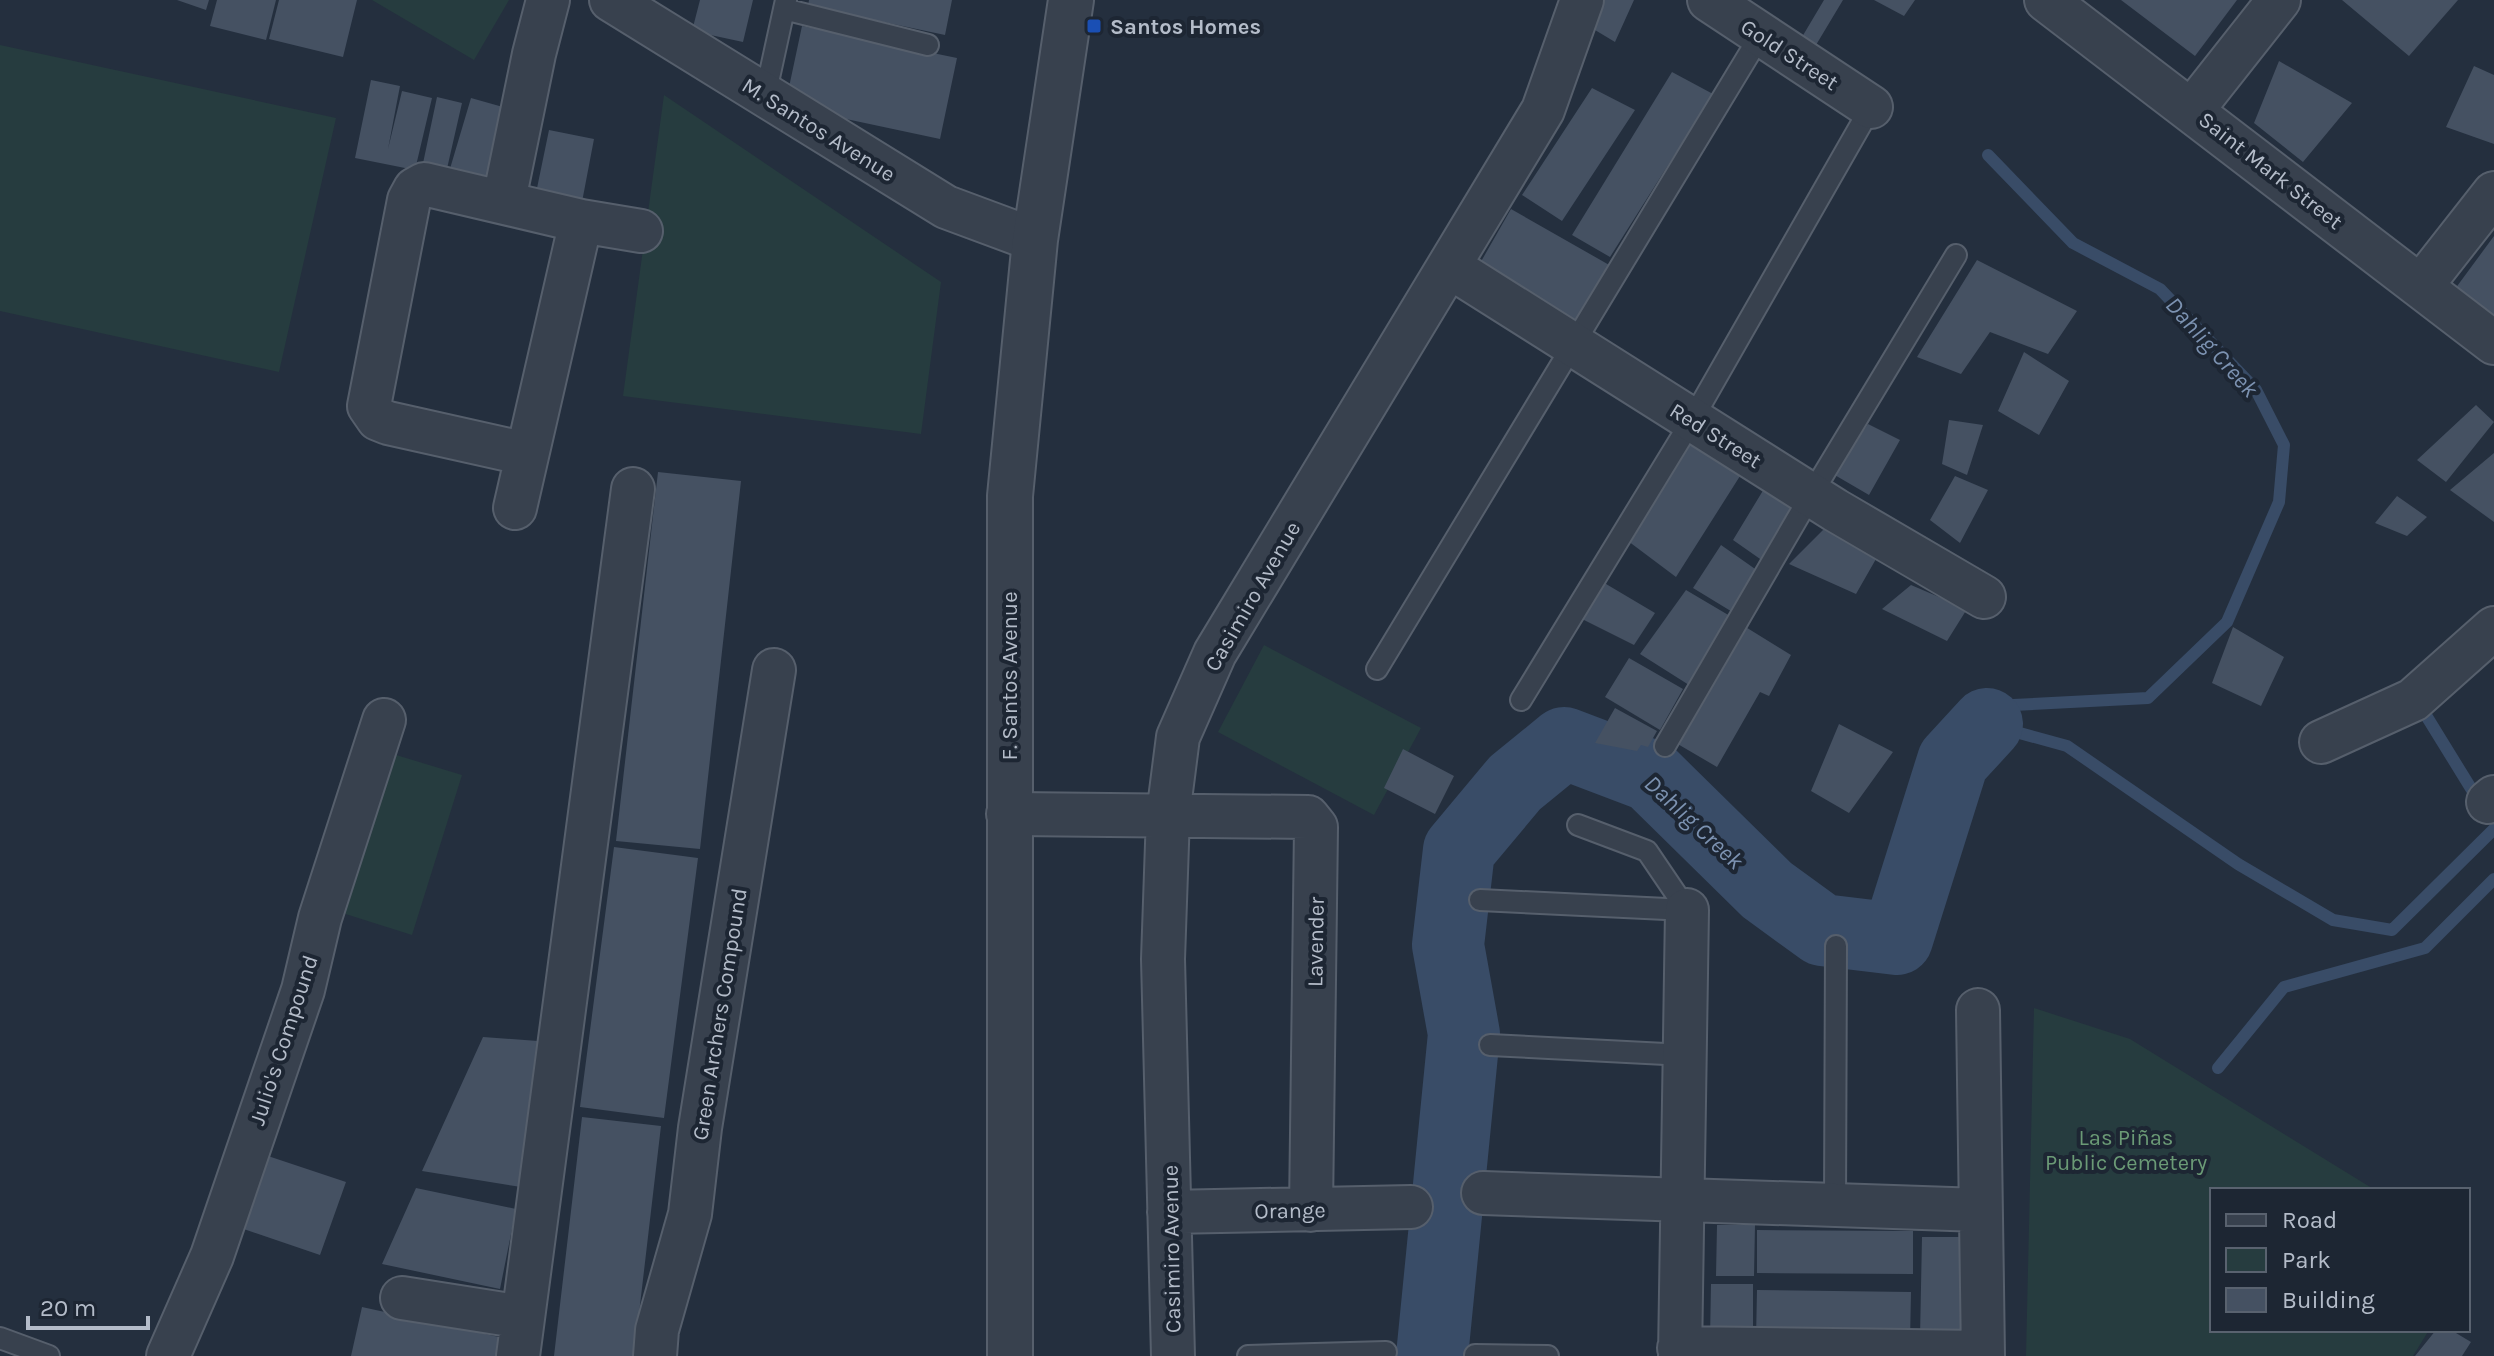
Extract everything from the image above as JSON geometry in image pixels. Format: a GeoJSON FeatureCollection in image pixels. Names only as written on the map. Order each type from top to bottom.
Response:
{"type":"FeatureCollection","features":[{"type":"Feature","properties":{"kind":"street"},"geometry":{"type":"LineString","coordinates":[[504,200],[548,0]]}},
{"type":"Feature","properties":{"kind":"street","name":"M. Santos Avenue"},"geometry":{"type":"LineString","coordinates":[[611,0],[946,207],[1035,240]]}},
{"type":"Feature","properties":{"kind":"street","name":"F. Santos Avenue"},"geometry":{"type":"LineString","coordinates":[[1010,1356],[1010,496],[1035,240],[1071,0]]}},
{"type":"Feature","properties":{"kind":"street","name":"Casimiro Avenue"},"geometry":{"type":"LineString","coordinates":[[1173,1356],[1163,959],[1168,815],[1178,737],[1215,653],[1543,110],[1582,0]]}},
{"type":"Feature","properties":{"kind":"street","name":"Gold Street"},"geometry":{"type":"LineString","coordinates":[[1709,0],[1871,107]]}},
{"type":"Feature","properties":{"kind":"street","name":"Saint Mark Street"},"geometry":{"type":"LineString","coordinates":[[2046,0],[2193,109],[2494,343]]}},
{"type":"Feature","properties":{"kind":"street"},"geometry":{"type":"LineString","coordinates":[[2193,109],[2279,0]]}},
{"type":"Feature","properties":{"kind":"street"},"geometry":{"type":"LineString","coordinates":[[527,454],[388,423],[378,419],[369,406],[409,200],[415,189],[424,184],[504,200],[581,221],[641,231]]}},
{"type":"Feature","properties":{"kind":"street"},"geometry":{"type":"LineString","coordinates":[[2421,286],[2494,193]]}},
{"type":"Feature","properties":{"kind":"street"},"geometry":{"type":"LineString","coordinates":[[515,508],[581,221]]}},
{"type":"Feature","properties":{"kind":"street","name":"Red Street"},"geometry":{"type":"LineString","coordinates":[[1450,267],[1811,495],[1984,597]]}},
{"type":"Feature","properties":{"kind":"street"},"geometry":{"type":"LineString","coordinates":[[402,1298],[521,1336],[633,489]]}},
{"type":"Feature","properties":{"kind":"street"},"geometry":{"type":"LineString","coordinates":[[2321,742],[2413,700],[2494,628]]}},
{"type":"Feature","properties":{"kind":"street","name":"Green Archers Compound"},"geometry":{"type":"LineString","coordinates":[[655,1356],[657,1330],[690,1214],[700,1128],[774,670]]}},
{"type":"Feature","properties":{"kind":"street","name":"Julio's Compound"},"geometry":{"type":"LineString","coordinates":[[168,1356],[212,1256],[298,1005],[320,918],[384,720]]}},
{"type":"Feature","properties":{"kind":"street"},"geometry":{"type":"LineString","coordinates":[[1008,814],[1168,815]]}},
{"type":"Feature","properties":{"kind":"street","name":"Lavender"},"geometry":{"type":"LineString","coordinates":[[1168,815],[1308,817],[1316,827],[1311,1210]]}},
{"type":"Feature","properties":{"kind":"street"},"geometry":{"type":"LineString","coordinates":[[1687,910],[1680,1352],[1982,1354],[1978,1010]]}},
{"type":"Feature","properties":{"kind":"street"},"geometry":{"type":"LineString","coordinates":[[1483,1193],[1980,1210]]}},
{"type":"Feature","properties":{"kind":"street","name":"Orange"},"geometry":{"type":"LineString","coordinates":[[1169,1212],[1411,1207]]}},
{"type":"Feature","properties":{"kind":"lane"},"geometry":{"type":"LineString","coordinates":[[765,96],[785,5],[928,45]]}},
{"type":"Feature","properties":{"kind":"lane"},"geometry":{"type":"LineString","coordinates":[[1377,669],[1760,36]]}},
{"type":"Feature","properties":{"kind":"lane"},"geometry":{"type":"LineString","coordinates":[[1521,700],[1692,420],[1871,107]]}},
{"type":"Feature","properties":{"kind":"lane"},"geometry":{"type":"LineString","coordinates":[[1665,746],[1956,255]]}},
{"type":"Feature","properties":{"kind":"lane"},"geometry":{"type":"LineString","coordinates":[[1578,825],[1647,851],[1687,910]]}},
{"type":"Feature","properties":{"kind":"lane"},"geometry":{"type":"LineString","coordinates":[[1480,900],[1687,910]]}},
{"type":"Feature","properties":{"kind":"lane"},"geometry":{"type":"LineString","coordinates":[[1835,1205],[1836,946]]}},
{"type":"Feature","properties":{"kind":"lane"},"geometry":{"type":"LineString","coordinates":[[1490,1045],[1685,1055]]}},
{"type":"Feature","properties":{"kind":"lane"},"geometry":{"type":"LineString","coordinates":[[0,1338],[49,1356]]}},
{"type":"Feature","properties":{"kind":"lane"},"geometry":{"type":"LineString","coordinates":[[1248,1356],[1386,1352]]}},
{"type":"Feature","properties":{"kind":"lane"},"geometry":{"type":"LineString","coordinates":[[1475,1355],[1548,1356]]}},
{"type":"Feature","properties":{"kind":"green space"},"geometry":{"type":"Polygon","coordinates":[[[372,0],[509,0],[474,60],[372,0]]]}},
{"type":"Feature","properties":{"kind":"green space"},"geometry":{"type":"Polygon","coordinates":[[[0,45],[336,118],[279,372],[0,311],[0,45]]]}},
{"type":"Feature","properties":{"kind":"green space"},"geometry":{"type":"Polygon","coordinates":[[[664,95],[941,282],[921,434],[623,396],[664,95]]]}},
{"type":"Feature","properties":{"kind":"green space"},"geometry":{"type":"Polygon","coordinates":[[[1264,645],[1421,728],[1374,815],[1218,732],[1264,645]]]}},
{"type":"Feature","properties":{"kind":"green space"},"geometry":{"type":"Polygon","coordinates":[[[383,751],[462,775],[412,935],[333,910],[383,751]]]}},
{"type":"Feature","properties":{"kind":"green space","name":"Las Piñas Public Cemetery"},"geometry":{"type":"Polygon","coordinates":[[[2034,1008],[2130,1039],[2372,1188],[2210,1188],[2210,1332],[2428,1332],[2413,1356],[2026,1356],[2034,1008]]]}},
{"type":"Feature","properties":{"kind":"building"},"geometry":{"type":"Polygon","coordinates":[[[177,0],[209,0],[206,10],[177,0]]]}},
{"type":"Feature","properties":{"kind":"building"},"geometry":{"type":"Polygon","coordinates":[[[217,0],[276,0],[266,40],[210,26],[217,0]]]}},
{"type":"Feature","properties":{"kind":"building"},"geometry":{"type":"Polygon","coordinates":[[[279,0],[357,0],[343,57],[269,39],[279,0]]]}},
{"type":"Feature","properties":{"kind":"building"},"geometry":{"type":"Polygon","coordinates":[[[700,0],[753,0],[743,42],[692,31],[700,0]]]}},
{"type":"Feature","properties":{"kind":"building"},"geometry":{"type":"Polygon","coordinates":[[[809,0],[952,0],[945,35],[808,6],[809,0]]]}},
{"type":"Feature","properties":{"kind":"building"},"geometry":{"type":"Polygon","coordinates":[[[1602,0],[1634,0],[1615,42],[1590,27],[1602,0]]]}},
{"type":"Feature","properties":{"kind":"building"},"geometry":{"type":"Polygon","coordinates":[[[1824,0],[1843,0],[1816,45],[1802,37],[1824,0]]]}},
{"type":"Feature","properties":{"kind":"building"},"geometry":{"type":"Polygon","coordinates":[[[1874,0],[1915,0],[1904,16],[1874,0]]]}},
{"type":"Feature","properties":{"kind":"building"},"geometry":{"type":"Polygon","coordinates":[[[2121,0],[2237,0],[2195,56],[2121,0]]]}},
{"type":"Feature","properties":{"kind":"building"},"geometry":{"type":"Polygon","coordinates":[[[2342,0],[2458,0],[2409,56],[2342,0]]]}},
{"type":"Feature","properties":{"kind":"building"},"geometry":{"type":"Polygon","coordinates":[[[802,26],[957,58],[940,139],[785,106],[802,26]]]}},
{"type":"Feature","properties":{"kind":"building"},"geometry":{"type":"Polygon","coordinates":[[[2279,61],[2352,103],[2303,162],[2254,123],[2279,61]]]}},
{"type":"Feature","properties":{"kind":"building"},"geometry":{"type":"Polygon","coordinates":[[[2474,66],[2494,75],[2494,144],[2446,127],[2474,66]]]}},
{"type":"Feature","properties":{"kind":"building"},"geometry":{"type":"Polygon","coordinates":[[[1672,72],[1713,94],[1610,257],[1572,235],[1672,72]]]}},
{"type":"Feature","properties":{"kind":"building"},"geometry":{"type":"Polygon","coordinates":[[[371,80],[400,86],[388,149],[402,91],[432,98],[415,170],[355,158],[371,80]]]}},
{"type":"Feature","properties":{"kind":"building"},"geometry":{"type":"Polygon","coordinates":[[[1592,88],[1635,110],[1562,221],[1522,195],[1592,88]]]}},
{"type":"Feature","properties":{"kind":"building"},"geometry":{"type":"Polygon","coordinates":[[[437,97],[462,103],[446,173],[422,168],[437,97]]]}},
{"type":"Feature","properties":{"kind":"building"},"geometry":{"type":"Polygon","coordinates":[[[471,98],[510,109],[488,183],[449,172],[471,98]]]}},
{"type":"Feature","properties":{"kind":"building"},"geometry":{"type":"Polygon","coordinates":[[[549,130],[594,139],[582,202],[536,193],[549,130]]]}},
{"type":"Feature","properties":{"kind":"building"},"geometry":{"type":"Polygon","coordinates":[[[1511,209],[1611,266],[1571,330],[1475,272],[1511,209]]]}},
{"type":"Feature","properties":{"kind":"building"},"geometry":{"type":"Polygon","coordinates":[[[2494,236],[2494,322],[2455,289],[2494,236]]]}},
{"type":"Feature","properties":{"kind":"building"},"geometry":{"type":"Polygon","coordinates":[[[1977,260],[2077,311],[2048,354],[1990,332],[1961,374],[1917,357],[1977,260]]]}},
{"type":"Feature","properties":{"kind":"building"},"geometry":{"type":"Polygon","coordinates":[[[2024,352],[2069,381],[2039,435],[1998,411],[2024,352]]]}},
{"type":"Feature","properties":{"kind":"building"},"geometry":{"type":"Polygon","coordinates":[[[2476,405],[2494,422],[2446,482],[2417,460],[2476,405]]]}},
{"type":"Feature","properties":{"kind":"building"},"geometry":{"type":"Polygon","coordinates":[[[1949,420],[1983,425],[1967,475],[1942,464],[1949,420]]]}},
{"type":"Feature","properties":{"kind":"building"},"geometry":{"type":"Polygon","coordinates":[[[1868,424],[1900,440],[1869,495],[1833,474],[1868,424]]]}},
{"type":"Feature","properties":{"kind":"building"},"geometry":{"type":"Polygon","coordinates":[[[1697,433],[1747,465],[1676,577],[1628,541],[1697,433]]]}},
{"type":"Feature","properties":{"kind":"building"},"geometry":{"type":"Polygon","coordinates":[[[2494,453],[2494,522],[2450,490],[2494,453]]]}},
{"type":"Feature","properties":{"kind":"building"},"geometry":{"type":"Polygon","coordinates":[[[658,472],[741,481],[700,849],[616,841],[658,472]]]}},
{"type":"Feature","properties":{"kind":"building"},"geometry":{"type":"Polygon","coordinates":[[[1773,474],[1804,493],[1763,561],[1733,540],[1773,474]]]}},
{"type":"Feature","properties":{"kind":"building"},"geometry":{"type":"Polygon","coordinates":[[[1955,476],[1988,490],[1960,543],[1930,520],[1955,476]]]}},
{"type":"Feature","properties":{"kind":"building"},"geometry":{"type":"Polygon","coordinates":[[[2397,496],[2427,517],[2407,536],[2375,523],[2397,496]]]}},
{"type":"Feature","properties":{"kind":"building"},"geometry":{"type":"Polygon","coordinates":[[[1831,522],[1880,552],[1856,594],[1789,564],[1831,522]]]}},
{"type":"Feature","properties":{"kind":"building"},"geometry":{"type":"Polygon","coordinates":[[[1721,545],[1758,571],[1734,613],[1693,588],[1721,545]]]}},
{"type":"Feature","properties":{"kind":"building"},"geometry":{"type":"Polygon","coordinates":[[[1601,581],[1655,613],[1634,645],[1580,618],[1601,581]]]}},
{"type":"Feature","properties":{"kind":"building"},"geometry":{"type":"Polygon","coordinates":[[[1911,585],[1967,609],[1947,641],[1882,609],[1911,585]]]}},
{"type":"Feature","properties":{"kind":"building"},"geometry":{"type":"Polygon","coordinates":[[[1686,590],[1730,616],[1689,685],[1640,654],[1686,590]]]}},
{"type":"Feature","properties":{"kind":"building"},"geometry":{"type":"Polygon","coordinates":[[[1744,626],[1791,655],[1769,696],[1760,692],[1717,767],[1676,743],[1744,626]]]}},
{"type":"Feature","properties":{"kind":"building"},"geometry":{"type":"Polygon","coordinates":[[[2233,627],[2284,657],[2261,706],[2212,683],[2233,627]]]}},
{"type":"Feature","properties":{"kind":"building"},"geometry":{"type":"Polygon","coordinates":[[[1629,658],[1683,689],[1660,730],[1605,697],[1629,658]]]}},
{"type":"Feature","properties":{"kind":"building"},"geometry":{"type":"Polygon","coordinates":[[[1615,708],[1657,731],[1648,747],[1641,745],[1637,751],[1595,743],[1615,708]]]}},
{"type":"Feature","properties":{"kind":"building"},"geometry":{"type":"Polygon","coordinates":[[[1839,724],[1893,752],[1849,813],[1811,791],[1839,724]]]}},
{"type":"Feature","properties":{"kind":"building"},"geometry":{"type":"Polygon","coordinates":[[[1403,749],[1454,776],[1435,814],[1384,788],[1403,749]]]}},
{"type":"Feature","properties":{"kind":"building"},"geometry":{"type":"Polygon","coordinates":[[[614,847],[698,858],[664,1118],[580,1107],[614,847]]]}},
{"type":"Feature","properties":{"kind":"building"},"geometry":{"type":"Polygon","coordinates":[[[483,1037],[538,1041],[521,1187],[422,1171],[483,1037]]]}},
{"type":"Feature","properties":{"kind":"building"},"geometry":{"type":"Polygon","coordinates":[[[582,1117],[661,1126],[634,1356],[554,1356],[582,1117]]]}},
{"type":"Feature","properties":{"kind":"building"},"geometry":{"type":"Polygon","coordinates":[[[265,1155],[346,1182],[320,1255],[235,1226],[265,1155]]]}},
{"type":"Feature","properties":{"kind":"building"},"geometry":{"type":"Polygon","coordinates":[[[416,1188],[516,1209],[500,1289],[382,1264],[416,1188]]]}},
{"type":"Feature","properties":{"kind":"building"},"geometry":{"type":"Polygon","coordinates":[[[1717,1225],[1755,1225],[1754,1276],[1716,1276],[1717,1225]]]}},
{"type":"Feature","properties":{"kind":"building"},"geometry":{"type":"Polygon","coordinates":[[[1757,1230],[1913,1231],[1913,1274],[1757,1273],[1757,1230]]]}},
{"type":"Feature","properties":{"kind":"building"},"geometry":{"type":"Polygon","coordinates":[[[1922,1237],[1976,1237],[1975,1337],[1920,1337],[1922,1237]]]}},
{"type":"Feature","properties":{"kind":"building"},"geometry":{"type":"Polygon","coordinates":[[[1711,1284],[1753,1284],[1753,1339],[1710,1339],[1711,1284]]]}},
{"type":"Feature","properties":{"kind":"building"},"geometry":{"type":"Polygon","coordinates":[[[1757,1290],[1911,1292],[1910,1341],[1756,1339],[1757,1290]]]}},
{"type":"Feature","properties":{"kind":"building"},"geometry":{"type":"Polygon","coordinates":[[[362,1307],[508,1339],[504,1356],[351,1356],[362,1307]]]}},
{"type":"Feature","properties":{"kind":"building"},"geometry":{"type":"Polygon","coordinates":[[[2434,1332],[2454,1332],[2471,1342],[2462,1356],[2415,1356],[2434,1332]]]}},
{"type":"Feature","properties":{"kind":"waterway","name":"Dahlig Creek"},"geometry":{"type":"LineString","coordinates":[[1987,724],[2013,705],[2148,698],[2227,622],[2279,502],[2284,445],[2256,390],[2160,289],[2073,243],[1988,155]]}},
{"type":"Feature","properties":{"kind":"waterway"},"geometry":{"type":"LineString","coordinates":[[2427,717],[2480,803]]}},
{"type":"Feature","properties":{"kind":"waterway","name":"Dahlig Creek"},"geometry":{"type":"LineString","coordinates":[[1987,724],[2067,746],[2238,864],[2333,920],[2392,930],[2494,829]]}},
{"type":"Feature","properties":{"kind":"waterway","name":"Dahlig Creek"},"geometry":{"type":"LineString","coordinates":[[1432,1356],[1464,1034],[1448,945],[1459,850],[1515,783],[1564,743],[1651,776],[1767,890],[1822,930],[1897,939],[1953,761],[1987,724]]}},
{"type":"Feature","properties":{"kind":"waterway"},"geometry":{"type":"LineString","coordinates":[[2218,1068],[2284,987],[2425,948],[2494,879]]}},
{"type":"Feature","properties":{"kind":"place","name":"Santos Homes"},"geometry":{"type":"Point","coordinates":[1094,26]}}]}
